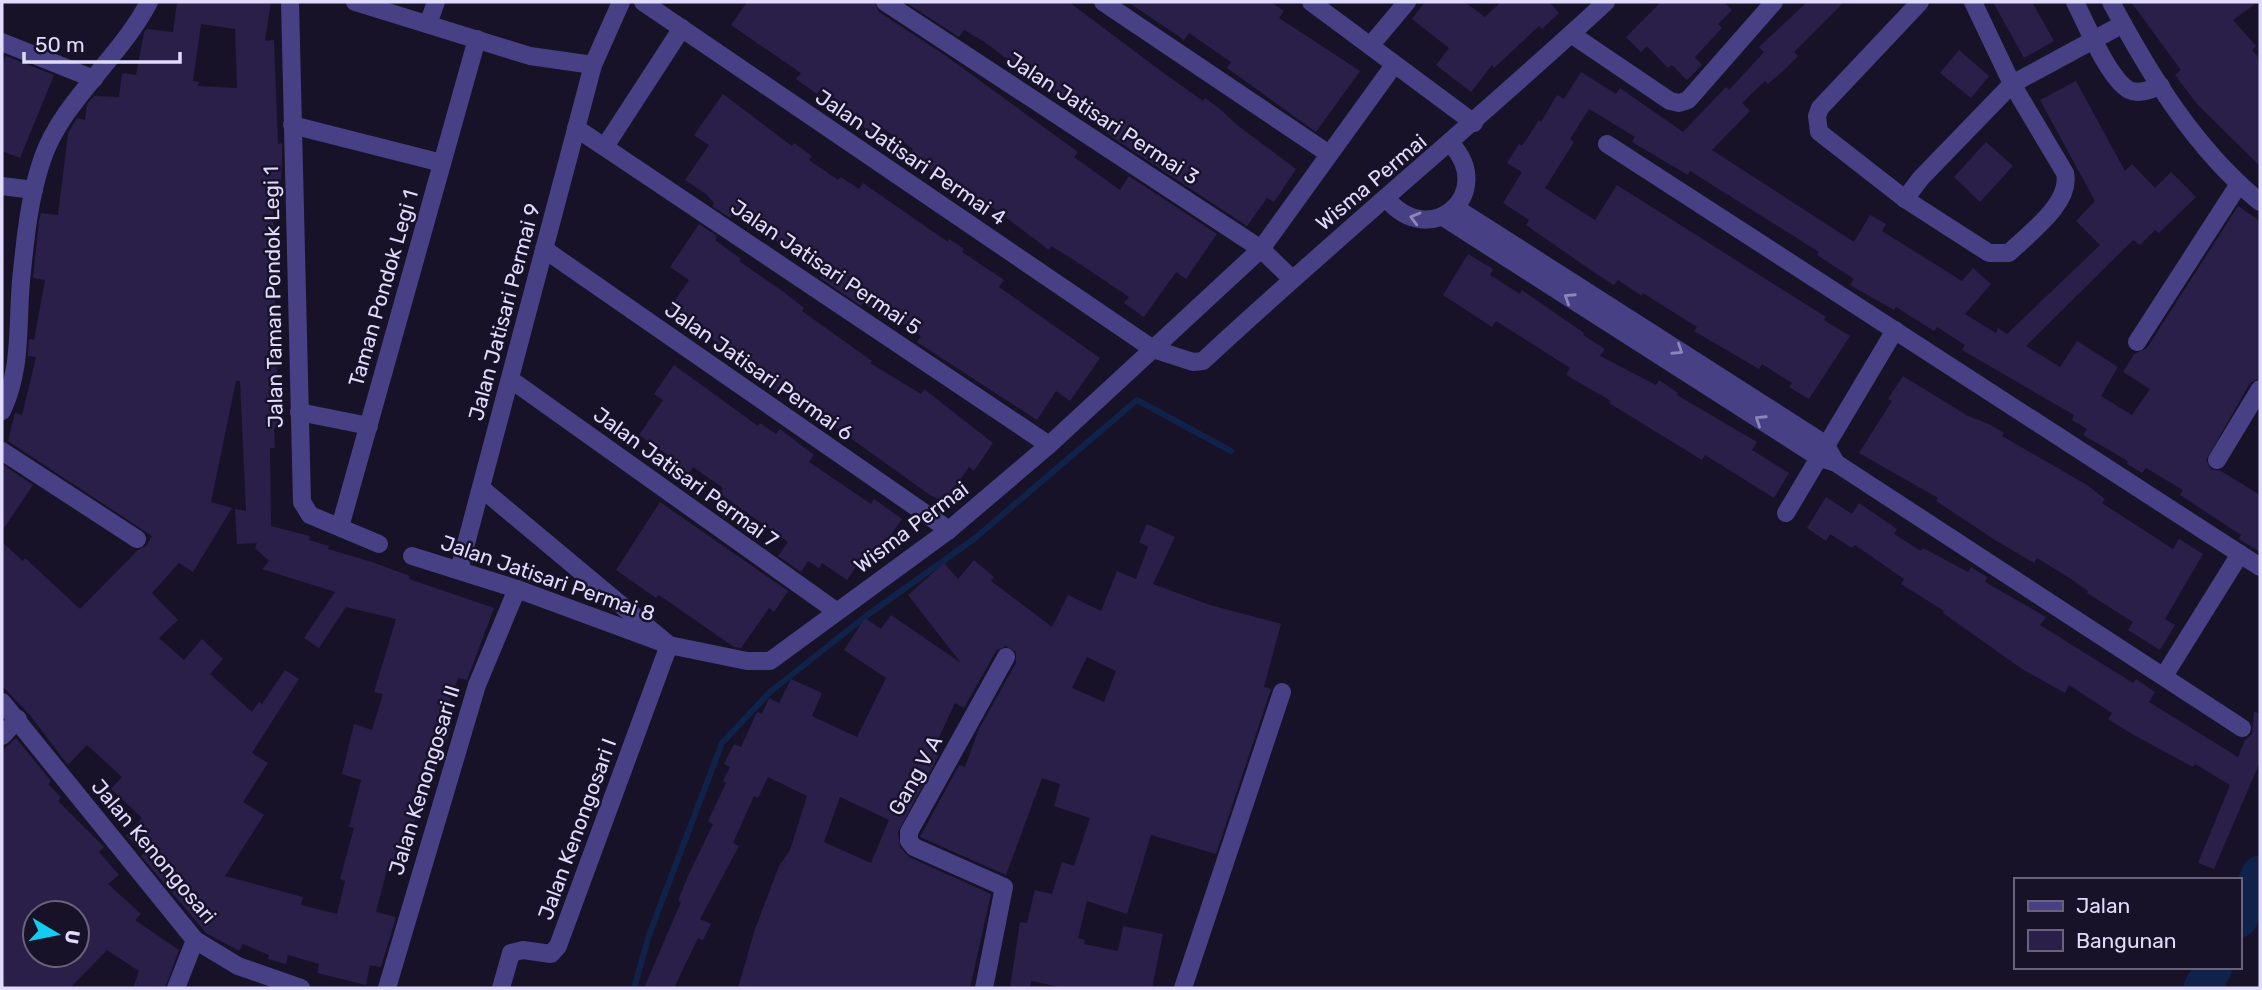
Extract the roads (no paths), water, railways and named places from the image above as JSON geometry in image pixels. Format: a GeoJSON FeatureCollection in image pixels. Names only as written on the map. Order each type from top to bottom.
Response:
{"type":"FeatureCollection","features":[{"type":"Feature","properties":{"kind":"street"},"geometry":{"type":"LineString","coordinates":[[2,411],[17,369],[21,281],[34,190],[53,134],[132,31],[149,2]]}},
{"type":"Feature","properties":{"kind":"street","name":"Jalan Taman Pondok Legi 1"},"geometry":{"type":"LineString","coordinates":[[290,2],[302,502],[310,514],[379,544]]}},
{"type":"Feature","properties":{"kind":"street"},"geometry":{"type":"LineString","coordinates":[[355,2],[530,55],[593,65]]}},
{"type":"Feature","properties":{"kind":"street"},"geometry":{"type":"LineString","coordinates":[[428,24],[436,2]]}},
{"type":"Feature","properties":{"kind":"street","name":"Jalan Jatisari Permai 9"},"geometry":{"type":"LineString","coordinates":[[458,570],[593,65],[621,2]]}},
{"type":"Feature","properties":{"kind":"street","name":"Jalan Jatisari Permai 4"},"geometry":{"type":"LineString","coordinates":[[643,2],[1153,349]]}},
{"type":"Feature","properties":{"kind":"street","name":"Jalan Jatisari Permai 3"},"geometry":{"type":"LineString","coordinates":[[885,2],[1261,249],[1292,279]]}},
{"type":"Feature","properties":{"kind":"street"},"geometry":{"type":"LineString","coordinates":[[1103,2],[1329,154]]}},
{"type":"Feature","properties":{"kind":"street"},"geometry":{"type":"LineString","coordinates":[[1311,2],[1474,122]]}},
{"type":"Feature","properties":{"kind":"street"},"geometry":{"type":"LineString","coordinates":[[1370,47],[1407,2]]}},
{"type":"Feature","properties":{"kind":"street","name":"Wisma Permai"},"geometry":{"type":"LineString","coordinates":[[1153,349],[1193,362],[1203,361],[1292,279],[1451,144],[1606,2]]}},
{"type":"Feature","properties":{"kind":"street"},"geometry":{"type":"LineString","coordinates":[[1571,34],[1670,101],[1679,103],[1688,100],[1774,2]]}},
{"type":"Feature","properties":{"kind":"street"},"geometry":{"type":"LineString","coordinates":[[1920,2],[1820,108],[1817,116],[1819,132],[1905,200],[1989,253],[2000,255],[2009,253],[2057,203],[2066,189],[2065,173],[2012,84],[1973,2]]}},
{"type":"Feature","properties":{"kind":"street"},"geometry":{"type":"LineString","coordinates":[[2075,2],[2115,75],[2128,89],[2139,92],[2161,86]]}},
{"type":"Feature","properties":{"kind":"street"},"geometry":{"type":"LineString","coordinates":[[2111,2],[2161,86],[2211,155],[2260,202]]}},
{"type":"Feature","properties":{"kind":"street"},"geometry":{"type":"LineString","coordinates":[[1905,200],[1921,178],[2012,84],[2123,23]]}},
{"type":"Feature","properties":{"kind":"street"},"geometry":{"type":"LineString","coordinates":[[606,145],[682,29]]}},
{"type":"Feature","properties":{"kind":"street","name":"Taman Pondok Legi 1"},"geometry":{"type":"LineString","coordinates":[[340,527],[477,39]]}},
{"type":"Feature","properties":{"kind":"street"},"geometry":{"type":"LineString","coordinates":[[2,42],[94,79]]}},
{"type":"Feature","properties":{"kind":"street","name":"Wisma Permai"},"geometry":{"type":"LineString","coordinates":[[747,661],[759,663],[777,657],[949,530],[1049,446],[1261,249],[1394,65]]}},
{"type":"Feature","properties":{"kind":"street"},"geometry":{"type":"LineString","coordinates":[[292,125],[442,163]]}},
{"type":"Feature","properties":{"kind":"street","name":"Jalan Jatisari Permai 5"},"geometry":{"type":"LineString","coordinates":[[576,128],[606,145],[1049,446]]}},
{"type":"Feature","properties":{"kind":"street"},"geometry":{"type":"LineString","coordinates":[[1386,198],[1397,211],[1411,219],[1427,221],[1449,212],[1464,196],[1466,167],[1461,154],[1451,144]]}},
{"type":"Feature","properties":{"kind":"street"},"geometry":{"type":"LineString","coordinates":[[1607,144],[2260,567]]}},
{"type":"Feature","properties":{"kind":"street"},"geometry":{"type":"LineString","coordinates":[[2137,342],[2239,184]]}},
{"type":"Feature","properties":{"kind":"street"},"geometry":{"type":"LineString","coordinates":[[2,186],[34,190]]}},
{"type":"Feature","properties":{"kind":"street"},"geometry":{"type":"LineString","coordinates":[[1449,212],[1821,451],[2242,728]]}},
{"type":"Feature","properties":{"kind":"street","name":"Jalan Jatisari Permai 6"},"geometry":{"type":"LineString","coordinates":[[544,249],[949,530]]}},
{"type":"Feature","properties":{"kind":"street"},"geometry":{"type":"LineString","coordinates":[[1786,513],[1895,330]]}},
{"type":"Feature","properties":{"kind":"street","name":"Jalan Jatisari Permai 7"},"geometry":{"type":"LineString","coordinates":[[510,379],[836,611]]}},
{"type":"Feature","properties":{"kind":"street"},"geometry":{"type":"LineString","coordinates":[[2217,460],[2260,388]]}},
{"type":"Feature","properties":{"kind":"street"},"geometry":{"type":"LineString","coordinates":[[299,412],[369,426]]}},
{"type":"Feature","properties":{"kind":"street"},"geometry":{"type":"LineString","coordinates":[[2,451],[137,539]]}},
{"type":"Feature","properties":{"kind":"street","name":"Jalan Jatisari Permai 8"},"geometry":{"type":"LineString","coordinates":[[481,488],[669,645]]}},
{"type":"Feature","properties":{"kind":"street"},"geometry":{"type":"LineString","coordinates":[[2164,676],[2240,554]]}},
{"type":"Feature","properties":{"kind":"street","name":"Jalan Jatisari Permai 8"},"geometry":{"type":"LineString","coordinates":[[412,555],[517,589],[669,645],[747,661]]}},
{"type":"Feature","properties":{"kind":"street","name":"Jalan Kenongosari II"},"geometry":{"type":"LineString","coordinates":[[387,988],[477,685],[517,589]]}},
{"type":"Feature","properties":{"kind":"street","name":"Jalan Kenongosari I"},"geometry":{"type":"LineString","coordinates":[[501,988],[511,953],[523,950],[551,954],[558,946],[669,645]]}},
{"type":"Feature","properties":{"kind":"street","name":"Gang V A"},"geometry":{"type":"LineString","coordinates":[[984,988],[1004,887],[914,847],[909,841],[909,832],[1006,657]]}},
{"type":"Feature","properties":{"kind":"street"},"geometry":{"type":"LineString","coordinates":[[1183,988],[1282,692]]}},
{"type":"Feature","properties":{"kind":"street","name":"Jalan Kenongosari"},"geometry":{"type":"LineString","coordinates":[[2,702],[133,868],[195,940],[238,967],[301,988]]}},
{"type":"Feature","properties":{"kind":"street"},"geometry":{"type":"LineString","coordinates":[[2,736],[18,719]]}},
{"type":"Feature","properties":{"kind":"street"},"geometry":{"type":"LineString","coordinates":[[176,988],[195,940]]}},
{"type":"Feature","properties":{"kind":"waterway"},"geometry":{"type":"LineString","coordinates":[[634,988],[649,935],[722,743],[770,692],[866,616],[974,539],[1137,400],[1231,451]]}},
{"type":"Feature","properties":{"kind":"waterway"},"geometry":{"type":"LineString","coordinates":[[2241,915],[2260,874]]}},
{"type":"Feature","properties":{"kind":"waterway"},"geometry":{"type":"LineString","coordinates":[[2202,988],[2213,969]]}}]}
